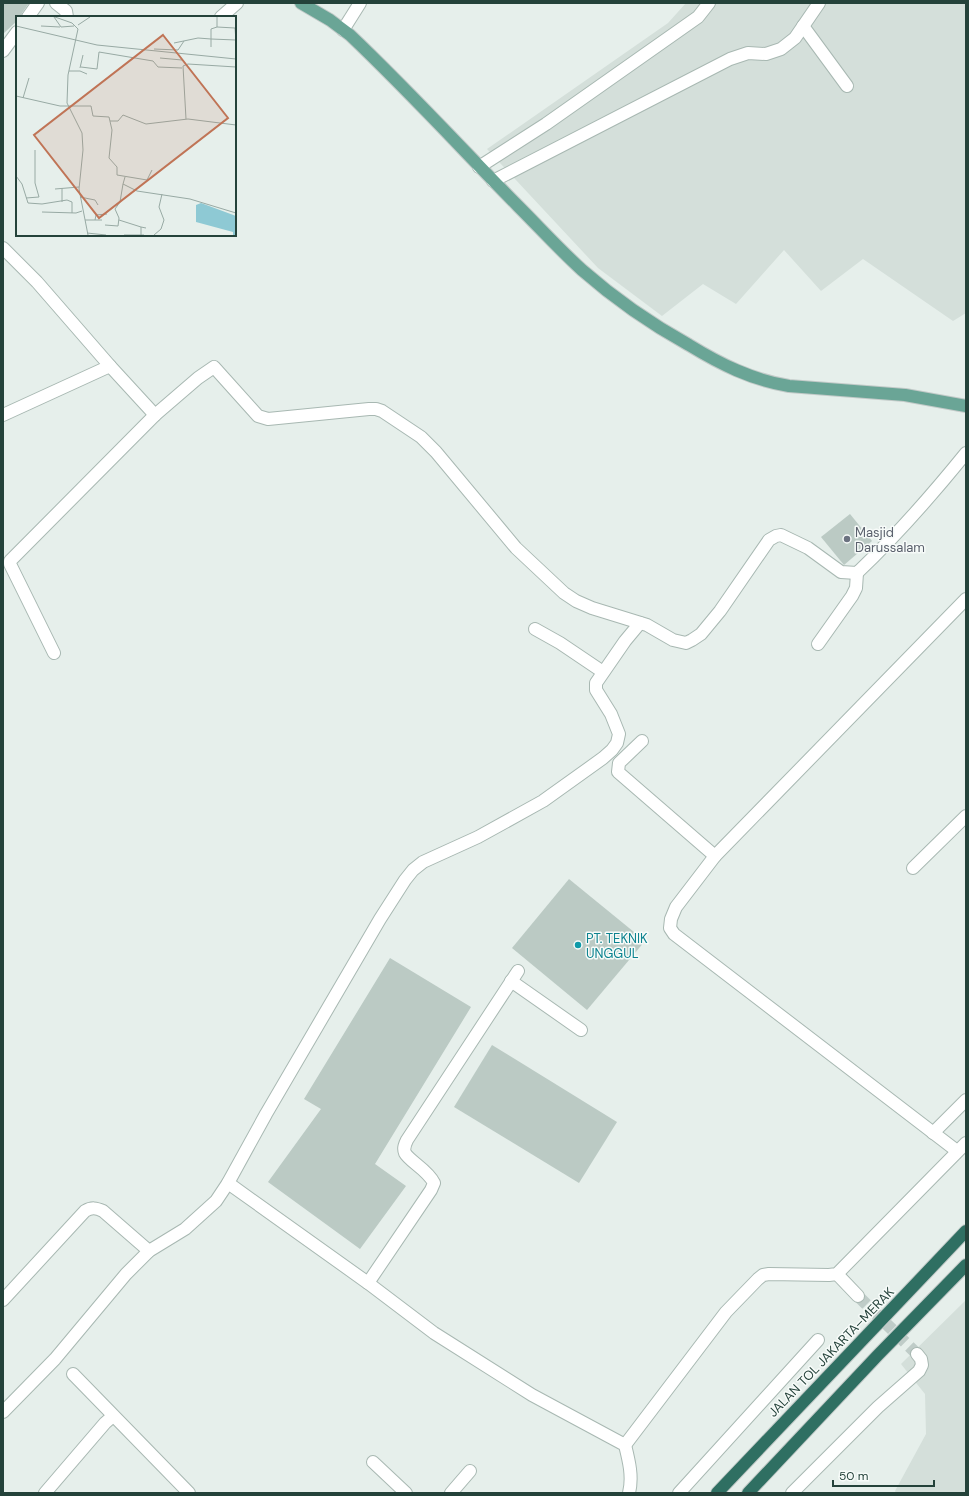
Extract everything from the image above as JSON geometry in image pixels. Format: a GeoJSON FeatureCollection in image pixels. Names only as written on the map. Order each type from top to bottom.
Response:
{"type":"FeatureCollection","features":[{"type":"Feature","properties":{"kind":"highway","name":"JALAN TOL JAKARTA–MERAK"},"geometry":{"type":"LineString","coordinates":[[717,1493],[966,1231]]}},
{"type":"Feature","properties":{"kind":"highway"},"geometry":{"type":"LineString","coordinates":[[748,1493],[878,1355],[966,1265]]}},
{"type":"Feature","properties":{"kind":"main road"},"geometry":{"type":"LineString","coordinates":[[301,3],[344,30],[371,55],[479,167],[581,269],[614,296],[677,339],[735,370],[758,379],[789,386],[905,395],[966,406]]}},
{"type":"Feature","properties":{"kind":"street"},"geometry":{"type":"LineString","coordinates":[[29,16],[38,3]]}},
{"type":"Feature","properties":{"kind":"street"},"geometry":{"type":"LineString","coordinates":[[56,3],[66,11],[67,16]]}},
{"type":"Feature","properties":{"kind":"street"},"geometry":{"type":"LineString","coordinates":[[222,16],[237,3]]}},
{"type":"Feature","properties":{"kind":"street"},"geometry":{"type":"LineString","coordinates":[[344,30],[360,3]]}},
{"type":"Feature","properties":{"kind":"street"},"geometry":{"type":"LineString","coordinates":[[479,167],[546,124],[620,73],[698,17],[709,3]]}},
{"type":"Feature","properties":{"kind":"street"},"geometry":{"type":"LineString","coordinates":[[493,181],[730,59],[748,53],[766,54],[781,49],[795,38],[819,3]]}},
{"type":"Feature","properties":{"kind":"street"},"geometry":{"type":"LineString","coordinates":[[803,26],[847,86]]}},
{"type":"Feature","properties":{"kind":"street"},"geometry":{"type":"LineString","coordinates":[[3,51],[16,33]]}},
{"type":"Feature","properties":{"kind":"street"},"geometry":{"type":"LineString","coordinates":[[3,248],[37,282],[155,415]]}},
{"type":"Feature","properties":{"kind":"street"},"geometry":{"type":"LineString","coordinates":[[3,415],[110,366]]}},
{"type":"Feature","properties":{"kind":"street"},"geometry":{"type":"LineString","coordinates":[[54,653],[10,564],[10,560],[155,415],[198,378],[214,368],[258,416],[268,419],[369,409],[382,411],[421,437],[436,452],[516,548],[564,593],[592,608],[647,625],[673,640],[686,642],[701,634],[720,611],[769,540],[776,536],[781,535],[808,548],[841,572],[858,573]]}},
{"type":"Feature","properties":{"kind":"street"},"geometry":{"type":"LineString","coordinates":[[818,644],[852,596],[856,588],[858,573],[933,494],[966,453]]}},
{"type":"Feature","properties":{"kind":"street"},"geometry":{"type":"LineString","coordinates":[[957,1151],[674,934],[670,928],[671,918],[676,907],[715,856],[966,598]]}},
{"type":"Feature","properties":{"kind":"street"},"geometry":{"type":"LineString","coordinates":[[3,1412],[55,1359],[126,1274],[149,1251],[185,1229],[216,1201],[228,1183],[266,1114],[380,920],[413,870],[423,862],[478,837],[543,801],[612,750],[617,743],[619,734],[618,728],[596,690],[596,683],[640,623]]}},
{"type":"Feature","properties":{"kind":"street"},"geometry":{"type":"LineString","coordinates":[[534,629],[560,643],[604,672]]}},
{"type":"Feature","properties":{"kind":"street"},"geometry":{"type":"LineString","coordinates":[[642,741],[619,763],[618,772],[715,856]]}},
{"type":"Feature","properties":{"kind":"street"},"geometry":{"type":"LineString","coordinates":[[913,868],[966,816]]}},
{"type":"Feature","properties":{"kind":"street"},"geometry":{"type":"LineString","coordinates":[[368,1283],[431,1190],[434,1183],[430,1176],[405,1154],[404,1147],[407,1140],[514,976],[581,1030]]}},
{"type":"Feature","properties":{"kind":"street"},"geometry":{"type":"LineString","coordinates":[[933,1133],[966,1100]]}},
{"type":"Feature","properties":{"kind":"street"},"geometry":{"type":"LineString","coordinates":[[625,1445],[726,1312],[758,1279],[763,1275],[769,1274],[837,1274],[966,1143]]}},
{"type":"Feature","properties":{"kind":"street"},"geometry":{"type":"LineString","coordinates":[[228,1183],[368,1283],[434,1333],[532,1395],[625,1445],[631,1469],[628,1493]]}},
{"type":"Feature","properties":{"kind":"street"},"geometry":{"type":"LineString","coordinates":[[3,1300],[85,1211],[92,1208],[97,1208],[103,1211],[149,1251]]}},
{"type":"Feature","properties":{"kind":"street"},"geometry":{"type":"LineString","coordinates":[[837,1274],[858,1296]]}},
{"type":"Feature","properties":{"kind":"street"},"geometry":{"type":"LineString","coordinates":[[679,1493],[818,1340]]}},
{"type":"Feature","properties":{"kind":"street"},"geometry":{"type":"LineString","coordinates":[[792,1493],[878,1407],[919,1371],[922,1365],[921,1359],[917,1354]]}},
{"type":"Feature","properties":{"kind":"street"},"geometry":{"type":"LineString","coordinates":[[73,1374],[190,1493]]}},
{"type":"Feature","properties":{"kind":"street"},"geometry":{"type":"LineString","coordinates":[[45,1493],[105,1423],[113,1416]]}},
{"type":"Feature","properties":{"kind":"street"},"geometry":{"type":"LineString","coordinates":[[373,1462],[406,1493]]}},
{"type":"Feature","properties":{"kind":"street"},"geometry":{"type":"LineString","coordinates":[[451,1493],[470,1471]]}},
{"type":"Feature","properties":{"kind":"shaded area"},"geometry":{"type":"Polygon","coordinates":[[[686,3],[966,3],[966,313],[953,321],[863,259],[821,291],[784,250],[736,304],[703,284],[662,316],[598,268],[487,149],[668,23],[686,3]]]}},
{"type":"Feature","properties":{"kind":"shaded area"},"geometry":{"type":"Polygon","coordinates":[[[966,1300],[966,1493],[896,1493],[895,1491],[926,1434],[925,1394],[901,1364],[966,1300]]]}},
{"type":"Feature","properties":{"kind":"building"},"geometry":{"type":"Polygon","coordinates":[[[3,3],[29,3],[21,16],[16,16],[16,22],[3,34],[3,3]]]}},
{"type":"Feature","properties":{"kind":"building","name":"Masjid Darussalam"},"geometry":{"type":"Polygon","coordinates":[[[850,514],[872,541],[844,565],[821,537],[850,514]]]}},
{"type":"Feature","properties":{"kind":"building","name":"PT. TEKNIK UNGGUL"},"geometry":{"type":"Polygon","coordinates":[[[569,879],[645,941],[587,1010],[512,948],[569,879]]]}},
{"type":"Feature","properties":{"kind":"building"},"geometry":{"type":"Polygon","coordinates":[[[390,958],[471,1007],[375,1164],[406,1186],[360,1249],[268,1182],[321,1109],[304,1099],[390,958]]]}},
{"type":"Feature","properties":{"kind":"building"},"geometry":{"type":"Polygon","coordinates":[[[492,1045],[617,1122],[579,1183],[454,1107],[492,1045]]]}},
{"type":"Feature","properties":{"kind":"tunnel"},"geometry":{"type":"LineString","coordinates":[[858,1296],[917,1354]]}},
{"type":"Feature","properties":{"kind":"place","name":"Masjid Darussalam"},"geometry":{"type":"Point","coordinates":[847,539]}},
{"type":"Feature","properties":{"kind":"place","name":"PT. TEKNIK UNGGUL"},"geometry":{"type":"Point","coordinates":[578,945]}}]}
